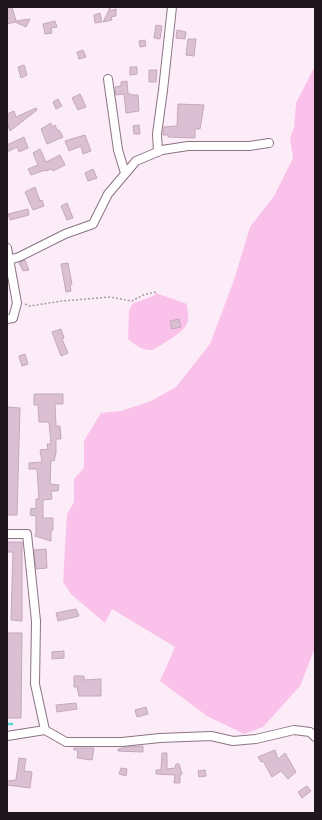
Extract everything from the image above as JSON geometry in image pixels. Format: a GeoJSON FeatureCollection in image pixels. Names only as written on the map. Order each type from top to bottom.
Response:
{"type":"FeatureCollection","features":[{"type":"Feature","properties":{"kind":"street"},"geometry":{"type":"LineString","coordinates":[[158,152],[157,134],[172,7]]}},
{"type":"Feature","properties":{"kind":"street"},"geometry":{"type":"LineString","coordinates":[[108,79],[118,150],[126,173]]}},
{"type":"Feature","properties":{"kind":"street"},"geometry":{"type":"LineString","coordinates":[[9,260],[19,257],[65,234],[93,224],[108,194],[136,161],[158,152],[188,146],[249,146],[268,144]]}},
{"type":"Feature","properties":{"kind":"street"},"geometry":{"type":"LineString","coordinates":[[7,248],[17,303],[13,318],[7,319]]}},
{"type":"Feature","properties":{"kind":"street"},"geometry":{"type":"LineString","coordinates":[[7,534],[27,534],[36,621],[35,684],[45,730]]}},
{"type":"Feature","properties":{"kind":"street"},"geometry":{"type":"LineString","coordinates":[[7,736],[45,730],[66,742],[122,742],[211,736],[233,741],[256,739],[294,730],[310,732],[315,737]]}},
{"type":"Feature","properties":{"kind":"path"},"geometry":{"type":"LineString","coordinates":[[17,303],[30,306],[62,301],[110,297],[132,301],[143,295],[156,292]]}},
{"type":"Feature","properties":{"kind":"shaded area"},"geometry":{"type":"Polygon","coordinates":[[[315,66],[315,648],[300,686],[263,727],[244,734],[207,716],[160,681],[175,647],[112,609],[105,623],[71,594],[63,582],[67,514],[74,502],[74,479],[84,468],[84,441],[101,413],[121,411],[151,401],[176,387],[210,344],[234,280],[250,227],[274,196],[293,158],[290,138],[294,128],[296,103],[315,66]]]}},
{"type":"Feature","properties":{"kind":"shaded area"},"geometry":{"type":"Polygon","coordinates":[[[156,293],[187,304],[188,320],[183,329],[174,337],[153,350],[146,350],[128,339],[129,311],[132,304],[153,296],[156,293]]]}},
{"type":"Feature","properties":{"kind":"building"},"geometry":{"type":"Polygon","coordinates":[[[7,7],[12,7],[16,21],[30,19],[26,27],[15,22],[7,24],[7,7]]]}},
{"type":"Feature","properties":{"kind":"building"},"geometry":{"type":"Polygon","coordinates":[[[110,8],[110,11],[116,9],[116,16],[111,17],[112,20],[103,22],[110,8]]]}},
{"type":"Feature","properties":{"kind":"building"},"geometry":{"type":"Polygon","coordinates":[[[100,13],[102,22],[95,23],[94,15],[100,13]]]}},
{"type":"Feature","properties":{"kind":"building"},"geometry":{"type":"Polygon","coordinates":[[[55,21],[57,27],[51,28],[52,33],[45,34],[43,24],[55,21]]]}},
{"type":"Feature","properties":{"kind":"building"},"geometry":{"type":"Polygon","coordinates":[[[156,25],[162,26],[160,39],[154,38],[156,25]]]}},
{"type":"Feature","properties":{"kind":"building"},"geometry":{"type":"Polygon","coordinates":[[[177,30],[186,32],[185,39],[176,38],[177,30]]]}},
{"type":"Feature","properties":{"kind":"building"},"geometry":{"type":"Polygon","coordinates":[[[188,39],[196,39],[194,56],[186,55],[188,39]]]}},
{"type":"Feature","properties":{"kind":"building"},"geometry":{"type":"Polygon","coordinates":[[[145,40],[146,46],[140,47],[139,41],[145,40]]]}},
{"type":"Feature","properties":{"kind":"building"},"geometry":{"type":"Polygon","coordinates":[[[83,50],[86,57],[79,59],[77,52],[83,50]]]}},
{"type":"Feature","properties":{"kind":"building"},"geometry":{"type":"Polygon","coordinates":[[[24,65],[27,75],[21,78],[18,67],[24,65]]]}},
{"type":"Feature","properties":{"kind":"building"},"geometry":{"type":"Polygon","coordinates":[[[130,67],[137,67],[137,74],[130,75],[130,67]]]}},
{"type":"Feature","properties":{"kind":"building"},"geometry":{"type":"Polygon","coordinates":[[[149,70],[157,70],[156,82],[149,82],[149,70]]]}},
{"type":"Feature","properties":{"kind":"building"},"geometry":{"type":"Polygon","coordinates":[[[127,81],[128,94],[138,95],[139,111],[126,113],[124,94],[116,95],[115,87],[121,86],[121,82],[127,81]]]}},
{"type":"Feature","properties":{"kind":"building"},"geometry":{"type":"Polygon","coordinates":[[[80,94],[86,107],[78,110],[72,98],[80,94]]]}},
{"type":"Feature","properties":{"kind":"building"},"geometry":{"type":"Polygon","coordinates":[[[58,99],[62,106],[56,109],[53,102],[58,99]]]}},
{"type":"Feature","properties":{"kind":"building"},"geometry":{"type":"Polygon","coordinates":[[[178,104],[204,105],[200,129],[195,129],[195,138],[168,137],[168,135],[163,135],[164,127],[177,126],[178,104]]]}},
{"type":"Feature","properties":{"kind":"building"},"geometry":{"type":"Polygon","coordinates":[[[36,108],[37,110],[10,131],[7,123],[7,114],[14,111],[16,117],[36,108]]]}},
{"type":"Feature","properties":{"kind":"building"},"geometry":{"type":"Polygon","coordinates":[[[51,123],[52,127],[55,125],[63,137],[47,144],[41,129],[51,123]]]}},
{"type":"Feature","properties":{"kind":"building"},"geometry":{"type":"Polygon","coordinates":[[[139,125],[140,134],[134,134],[133,126],[139,125]]]}},
{"type":"Feature","properties":{"kind":"building"},"geometry":{"type":"Polygon","coordinates":[[[85,135],[91,151],[83,154],[81,146],[69,151],[65,141],[85,135]]]}},
{"type":"Feature","properties":{"kind":"building"},"geometry":{"type":"Polygon","coordinates":[[[24,137],[28,148],[19,152],[17,147],[7,152],[7,145],[24,137]]]}},
{"type":"Feature","properties":{"kind":"building"},"geometry":{"type":"Polygon","coordinates":[[[40,149],[46,162],[60,155],[65,165],[53,171],[52,169],[45,170],[31,175],[28,169],[38,165],[33,153],[40,149]]]}},
{"type":"Feature","properties":{"kind":"building"},"geometry":{"type":"Polygon","coordinates":[[[93,169],[97,178],[88,181],[85,173],[93,169]]]}},
{"type":"Feature","properties":{"kind":"building"},"geometry":{"type":"Polygon","coordinates":[[[35,187],[40,201],[42,200],[44,206],[33,210],[25,192],[35,187]]]}},
{"type":"Feature","properties":{"kind":"building"},"geometry":{"type":"Polygon","coordinates":[[[67,203],[73,218],[67,220],[61,206],[67,203]]]}},
{"type":"Feature","properties":{"kind":"building"},"geometry":{"type":"Polygon","coordinates":[[[28,209],[29,215],[10,220],[8,214],[28,209]]]}},
{"type":"Feature","properties":{"kind":"building"},"geometry":{"type":"Polygon","coordinates":[[[25,260],[29,270],[23,271],[19,263],[25,260]]]}},
{"type":"Feature","properties":{"kind":"building"},"geometry":{"type":"Polygon","coordinates":[[[68,263],[72,284],[70,285],[71,291],[66,292],[61,264],[68,263]]]}},
{"type":"Feature","properties":{"kind":"building"},"geometry":{"type":"Polygon","coordinates":[[[179,319],[181,327],[172,329],[170,321],[179,319]]]}},
{"type":"Feature","properties":{"kind":"building"},"geometry":{"type":"Polygon","coordinates":[[[61,329],[64,338],[62,339],[68,353],[61,356],[52,332],[61,329]]]}},
{"type":"Feature","properties":{"kind":"building"},"geometry":{"type":"Polygon","coordinates":[[[25,354],[28,364],[22,366],[19,356],[25,354]]]}},
{"type":"Feature","properties":{"kind":"building"},"geometry":{"type":"Polygon","coordinates":[[[34,394],[63,394],[63,404],[55,404],[56,426],[60,426],[61,439],[56,439],[56,453],[54,461],[51,460],[50,484],[59,485],[58,491],[51,491],[52,499],[43,500],[43,518],[53,518],[51,541],[35,536],[36,516],[30,515],[31,508],[36,509],[36,499],[39,499],[37,469],[29,469],[29,463],[42,462],[40,450],[48,449],[47,444],[51,444],[49,422],[39,422],[38,405],[34,405],[34,394]]]}},
{"type":"Feature","properties":{"kind":"building"},"geometry":{"type":"Polygon","coordinates":[[[7,407],[20,408],[17,515],[7,515],[7,407]]]}},
{"type":"Feature","properties":{"kind":"building"},"geometry":{"type":"Polygon","coordinates":[[[7,542],[22,542],[22,621],[11,620],[13,552],[7,552],[7,542]]]}},
{"type":"Feature","properties":{"kind":"building"},"geometry":{"type":"Polygon","coordinates":[[[46,549],[47,568],[36,569],[34,550],[46,549]]]}},
{"type":"Feature","properties":{"kind":"building"},"geometry":{"type":"Polygon","coordinates":[[[76,609],[79,616],[58,621],[56,613],[76,609]]]}},
{"type":"Feature","properties":{"kind":"building"},"geometry":{"type":"Polygon","coordinates":[[[7,633],[22,633],[21,718],[7,718],[7,633]]]}},
{"type":"Feature","properties":{"kind":"building"},"geometry":{"type":"Polygon","coordinates":[[[64,651],[64,658],[52,659],[52,652],[64,651]]]}},
{"type":"Feature","properties":{"kind":"building"},"geometry":{"type":"Polygon","coordinates":[[[74,676],[84,676],[84,680],[101,679],[101,696],[79,696],[77,687],[74,687],[74,676]]]}},
{"type":"Feature","properties":{"kind":"building"},"geometry":{"type":"Polygon","coordinates":[[[76,703],[77,709],[57,712],[56,705],[76,703]]]}},
{"type":"Feature","properties":{"kind":"building"},"geometry":{"type":"Polygon","coordinates":[[[146,707],[148,714],[137,717],[135,710],[146,707]]]}},
{"type":"Feature","properties":{"kind":"building"},"geometry":{"type":"Polygon","coordinates":[[[143,746],[143,752],[118,751],[118,749],[127,747],[143,746]]]}},
{"type":"Feature","properties":{"kind":"building"},"geometry":{"type":"Polygon","coordinates":[[[94,748],[92,760],[77,758],[78,751],[73,749],[94,748]]]}},
{"type":"Feature","properties":{"kind":"building"},"geometry":{"type":"Polygon","coordinates":[[[275,750],[278,759],[285,753],[296,772],[288,779],[281,771],[272,777],[263,761],[261,762],[258,757],[275,750]]]}},
{"type":"Feature","properties":{"kind":"building"},"geometry":{"type":"Polygon","coordinates":[[[162,753],[167,753],[167,769],[175,768],[176,764],[179,764],[182,774],[180,775],[180,783],[174,783],[175,775],[156,774],[156,770],[161,770],[162,753]]]}},
{"type":"Feature","properties":{"kind":"building"},"geometry":{"type":"Polygon","coordinates":[[[19,758],[26,759],[24,771],[32,772],[30,788],[7,785],[7,781],[16,780],[19,758]]]}},
{"type":"Feature","properties":{"kind":"building"},"geometry":{"type":"Polygon","coordinates":[[[121,768],[127,769],[126,776],[119,774],[121,768]]]}},
{"type":"Feature","properties":{"kind":"building"},"geometry":{"type":"Polygon","coordinates":[[[205,770],[206,776],[199,777],[198,771],[205,770]]]}},
{"type":"Feature","properties":{"kind":"building"},"geometry":{"type":"Polygon","coordinates":[[[307,786],[311,791],[302,798],[298,792],[307,786]]]}},
{"type":"Feature","properties":{"kind":"waterway"},"geometry":{"type":"LineString","coordinates":[[7,724],[12,724]]}}]}
